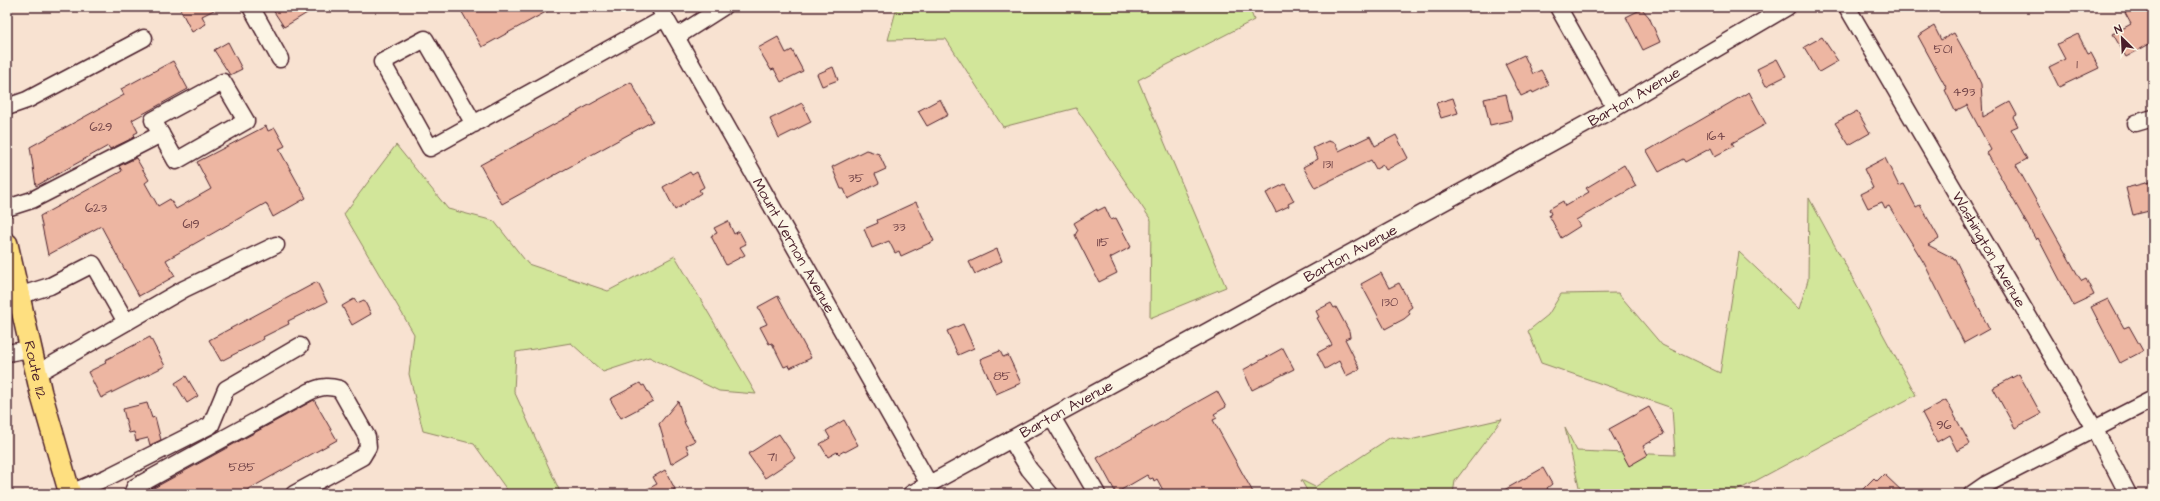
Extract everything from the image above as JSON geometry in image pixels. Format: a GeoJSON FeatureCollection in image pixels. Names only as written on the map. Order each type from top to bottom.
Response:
{"type":"FeatureCollection","features":[{"type":"Feature","properties":{"kind":"main road","name":"Route 112"},"geometry":{"type":"LineString","coordinates":[[7,244],[13,286],[69,494]]}},
{"type":"Feature","properties":{"kind":"street"},"geometry":{"type":"LineString","coordinates":[[251,7],[280,59]]}},
{"type":"Feature","properties":{"kind":"street"},"geometry":{"type":"LineString","coordinates":[[676,37],[723,7]]}},
{"type":"Feature","properties":{"kind":"street"},"geometry":{"type":"LineString","coordinates":[[1558,7],[1615,108]]}},
{"type":"Feature","properties":{"kind":"street","name":"Barton Avenue"},"geometry":{"type":"LineString","coordinates":[[911,494],[1615,108],[1762,13],[1787,7]]}},
{"type":"Feature","properties":{"kind":"street","name":"Washington Avenue"},"geometry":{"type":"LineString","coordinates":[[1847,7],[2095,430],[2128,494]]}},
{"type":"Feature","properties":{"kind":"street"},"geometry":{"type":"LineString","coordinates":[[474,124],[425,39],[382,62],[430,148],[474,124],[662,12]]}},
{"type":"Feature","properties":{"kind":"street","name":"Mount Vernon Avenue"},"geometry":{"type":"LineString","coordinates":[[662,12],[928,484]]}},
{"type":"Feature","properties":{"kind":"street"},"geometry":{"type":"LineString","coordinates":[[7,107],[27,100],[144,38]]}},
{"type":"Feature","properties":{"kind":"street"},"geometry":{"type":"LineString","coordinates":[[223,82],[246,121],[176,161],[161,134],[153,120],[223,82]]}},
{"type":"Feature","properties":{"kind":"street"},"geometry":{"type":"LineString","coordinates":[[2136,123],[2153,118]]}},
{"type":"Feature","properties":{"kind":"street"},"geometry":{"type":"LineString","coordinates":[[7,208],[32,200],[161,134]]}},
{"type":"Feature","properties":{"kind":"street"},"geometry":{"type":"LineString","coordinates":[[36,374],[184,289],[276,245]]}},
{"type":"Feature","properties":{"kind":"street"},"geometry":{"type":"LineString","coordinates":[[13,286],[50,286],[93,264],[126,322]]}},
{"type":"Feature","properties":{"kind":"street"},"geometry":{"type":"LineString","coordinates":[[69,494],[108,477],[211,425],[226,389],[300,346]]}},
{"type":"Feature","properties":{"kind":"street"},"geometry":{"type":"LineString","coordinates":[[7,353],[30,349]]}},
{"type":"Feature","properties":{"kind":"street"},"geometry":{"type":"LineString","coordinates":[[132,494],[135,487],[309,392],[324,387],[340,389],[367,438],[368,447],[362,457],[294,494]]}},
{"type":"Feature","properties":{"kind":"street"},"geometry":{"type":"LineString","coordinates":[[1972,494],[1985,484],[2095,430],[2153,398]]}},
{"type":"Feature","properties":{"kind":"street"},"geometry":{"type":"LineString","coordinates":[[1052,416],[1097,494]]}},
{"type":"Feature","properties":{"kind":"street"},"geometry":{"type":"LineString","coordinates":[[1011,439],[1029,469],[1050,494]]}},
{"type":"Feature","properties":{"kind":"green space"},"geometry":{"type":"Polygon","coordinates":[[[897,7],[1249,7],[1254,20],[1138,80],[1226,287],[1150,318],[1151,220],[1076,108],[1003,127],[946,39],[888,40],[897,7]]]}},
{"type":"Feature","properties":{"kind":"green space"},"geometry":{"type":"Polygon","coordinates":[[[396,145],[448,209],[494,221],[528,264],[608,291],[675,256],[756,394],[719,391],[649,357],[603,372],[571,343],[516,352],[514,391],[561,494],[510,494],[474,444],[423,431],[409,374],[414,334],[344,214],[396,145]]]}},
{"type":"Feature","properties":{"kind":"green space"},"geometry":{"type":"Polygon","coordinates":[[[1809,198],[1916,395],[1731,494],[1577,494],[1580,491],[1565,428],[1577,451],[1675,455],[1672,408],[1541,363],[1528,331],[1548,315],[1561,294],[1618,293],[1662,345],[1720,373],[1739,252],[1799,309],[1808,280],[1809,198]]]}},
{"type":"Feature","properties":{"kind":"green space"},"geometry":{"type":"Polygon","coordinates":[[[1502,419],[1455,481],[1453,494],[1309,494],[1301,480],[1315,487],[1391,437],[1410,440],[1502,419]]]}},
{"type":"Feature","properties":{"kind":"building"},"geometry":{"type":"Polygon","coordinates":[[[179,7],[220,7],[202,16],[206,24],[192,32],[179,7]]]}},
{"type":"Feature","properties":{"kind":"building"},"geometry":{"type":"Polygon","coordinates":[[[271,7],[317,7],[284,27],[271,7]]]}},
{"type":"Feature","properties":{"kind":"building"},"geometry":{"type":"Polygon","coordinates":[[[459,7],[555,7],[482,47],[459,7]]]}},
{"type":"Feature","properties":{"kind":"building"},"geometry":{"type":"Polygon","coordinates":[[[2136,7],[2153,7],[2153,42],[2126,57],[2113,34],[2131,24],[2125,13],[2136,7]]]}},
{"type":"Feature","properties":{"kind":"building"},"geometry":{"type":"Polygon","coordinates":[[[1642,9],[1649,17],[1660,42],[1643,50],[1626,17],[1642,9]]]}},
{"type":"Feature","properties":{"kind":"building"},"geometry":{"type":"Polygon","coordinates":[[[1934,26],[1941,40],[1954,33],[1973,67],[1981,84],[1983,117],[2010,102],[2017,115],[2013,117],[2018,126],[2011,129],[2027,159],[2016,165],[2079,277],[2082,281],[2086,279],[2094,295],[2073,305],[2038,238],[2036,240],[1987,153],[1991,150],[1967,105],[1955,111],[1945,90],[1947,89],[1918,36],[1934,26]]]}},
{"type":"Feature","properties":{"kind":"building"},"geometry":{"type":"Polygon","coordinates":[[[2078,34],[2088,54],[2091,53],[2099,68],[2059,87],[2049,67],[2065,59],[2057,44],[2078,34]]]}},
{"type":"Feature","properties":{"kind":"building"},"geometry":{"type":"Polygon","coordinates":[[[778,37],[786,53],[792,50],[803,71],[781,82],[774,69],[771,70],[758,48],[778,37]]]}},
{"type":"Feature","properties":{"kind":"building"},"geometry":{"type":"Polygon","coordinates":[[[1822,37],[1838,61],[1819,72],[1804,47],[1822,37]]]}},
{"type":"Feature","properties":{"kind":"building"},"geometry":{"type":"Polygon","coordinates":[[[228,42],[242,69],[230,75],[214,50],[228,42]]]}},
{"type":"Feature","properties":{"kind":"building"},"geometry":{"type":"Polygon","coordinates":[[[1524,55],[1533,74],[1541,70],[1549,85],[1533,93],[1532,91],[1521,96],[1505,64],[1524,55]]]}},
{"type":"Feature","properties":{"kind":"building"},"geometry":{"type":"Polygon","coordinates":[[[1777,59],[1786,76],[1766,86],[1757,69],[1777,59]]]}},
{"type":"Feature","properties":{"kind":"building"},"geometry":{"type":"Polygon","coordinates":[[[173,61],[188,89],[132,120],[138,132],[134,134],[135,137],[110,149],[108,146],[36,186],[30,147],[124,95],[121,89],[173,61]]]}},
{"type":"Feature","properties":{"kind":"building"},"geometry":{"type":"Polygon","coordinates":[[[833,67],[838,80],[822,86],[817,74],[833,67]]]}},
{"type":"Feature","properties":{"kind":"building"},"geometry":{"type":"Polygon","coordinates":[[[631,82],[653,121],[502,204],[480,165],[631,82]]]}},
{"type":"Feature","properties":{"kind":"building"},"geometry":{"type":"Polygon","coordinates":[[[1749,92],[1766,124],[1732,143],[1734,146],[1715,156],[1711,148],[1685,162],[1683,159],[1659,172],[1647,151],[1749,92]]]}},
{"type":"Feature","properties":{"kind":"building"},"geometry":{"type":"Polygon","coordinates":[[[1506,94],[1512,120],[1490,125],[1484,99],[1506,94]]]}},
{"type":"Feature","properties":{"kind":"building"},"geometry":{"type":"Polygon","coordinates":[[[1453,98],[1458,113],[1441,118],[1436,103],[1453,98]]]}},
{"type":"Feature","properties":{"kind":"building"},"geometry":{"type":"Polygon","coordinates":[[[940,99],[948,115],[927,126],[918,111],[940,99]]]}},
{"type":"Feature","properties":{"kind":"building"},"geometry":{"type":"Polygon","coordinates":[[[802,103],[811,122],[779,138],[770,119],[802,103]]]}},
{"type":"Feature","properties":{"kind":"building"},"geometry":{"type":"Polygon","coordinates":[[[1857,111],[1870,133],[1849,145],[1835,123],[1857,111]]]}},
{"type":"Feature","properties":{"kind":"building"},"geometry":{"type":"Polygon","coordinates":[[[266,126],[268,131],[275,128],[285,146],[279,149],[306,198],[273,217],[266,203],[166,260],[175,276],[139,296],[101,226],[48,255],[40,216],[122,171],[119,166],[136,158],[149,180],[145,183],[158,206],[170,199],[176,209],[211,189],[197,162],[266,126]]]}},
{"type":"Feature","properties":{"kind":"building"},"geometry":{"type":"Polygon","coordinates":[[[1396,135],[1408,158],[1386,170],[1383,165],[1376,169],[1371,160],[1315,188],[1303,167],[1318,159],[1313,148],[1328,141],[1335,143],[1339,151],[1370,136],[1375,146],[1396,135]]]}},
{"type":"Feature","properties":{"kind":"building"},"geometry":{"type":"Polygon","coordinates":[[[866,150],[879,154],[886,169],[875,174],[879,183],[848,199],[844,189],[841,189],[832,167],[866,150]]]}},
{"type":"Feature","properties":{"kind":"building"},"geometry":{"type":"Polygon","coordinates":[[[1885,158],[1899,186],[1904,184],[1916,207],[1920,205],[1939,238],[1928,245],[1955,259],[1989,329],[1964,343],[1924,263],[1889,206],[1885,208],[1882,202],[1868,208],[1861,194],[1873,188],[1864,169],[1885,158]]]}},
{"type":"Feature","properties":{"kind":"building"},"geometry":{"type":"Polygon","coordinates":[[[1624,165],[1636,186],[1576,220],[1580,226],[1561,238],[1549,215],[1551,214],[1549,209],[1563,201],[1565,206],[1589,192],[1586,188],[1624,165]]]}},
{"type":"Feature","properties":{"kind":"building"},"geometry":{"type":"Polygon","coordinates":[[[690,172],[692,175],[697,172],[704,187],[699,190],[701,193],[675,210],[663,187],[690,172]]]}},
{"type":"Feature","properties":{"kind":"building"},"geometry":{"type":"Polygon","coordinates":[[[2153,181],[2153,210],[2133,215],[2126,188],[2153,181]]]}},
{"type":"Feature","properties":{"kind":"building"},"geometry":{"type":"Polygon","coordinates":[[[1285,184],[1294,201],[1288,204],[1289,206],[1276,212],[1266,193],[1285,184]]]}},
{"type":"Feature","properties":{"kind":"building"},"geometry":{"type":"Polygon","coordinates":[[[916,202],[934,241],[901,256],[899,251],[895,253],[889,241],[872,248],[864,229],[878,223],[877,220],[916,202]]]}},
{"type":"Feature","properties":{"kind":"building"},"geometry":{"type":"Polygon","coordinates":[[[1105,207],[1111,220],[1116,218],[1131,247],[1110,258],[1117,273],[1099,282],[1075,235],[1078,230],[1074,223],[1097,209],[1097,211],[1105,207]]]}},
{"type":"Feature","properties":{"kind":"building"},"geometry":{"type":"Polygon","coordinates":[[[728,221],[734,234],[739,231],[746,244],[740,247],[745,255],[726,265],[711,236],[717,233],[714,228],[728,221]]]}},
{"type":"Feature","properties":{"kind":"building"},"geometry":{"type":"Polygon","coordinates":[[[997,249],[1002,261],[975,274],[969,262],[997,249]]]}},
{"type":"Feature","properties":{"kind":"building"},"geometry":{"type":"Polygon","coordinates":[[[1381,273],[1389,288],[1399,283],[1412,307],[1408,310],[1410,314],[1404,319],[1385,329],[1361,284],[1381,273]]]}},
{"type":"Feature","properties":{"kind":"building"},"geometry":{"type":"Polygon","coordinates":[[[317,282],[327,302],[288,321],[289,324],[263,337],[264,339],[221,361],[209,340],[317,282]]]}},
{"type":"Feature","properties":{"kind":"building"},"geometry":{"type":"Polygon","coordinates":[[[778,296],[811,358],[790,368],[789,365],[784,367],[772,343],[769,344],[760,327],[767,324],[758,307],[778,296]]]}},
{"type":"Feature","properties":{"kind":"building"},"geometry":{"type":"Polygon","coordinates":[[[354,299],[357,303],[364,300],[371,314],[352,325],[342,306],[354,299]]]}},
{"type":"Feature","properties":{"kind":"building"},"geometry":{"type":"Polygon","coordinates":[[[2108,299],[2124,328],[2129,326],[2143,351],[2120,363],[2091,307],[2108,299]]]}},
{"type":"Feature","properties":{"kind":"building"},"geometry":{"type":"Polygon","coordinates":[[[1331,303],[1334,308],[1336,307],[1349,331],[1350,337],[1345,339],[1360,369],[1346,376],[1339,361],[1325,369],[1317,353],[1332,345],[1317,318],[1319,317],[1316,311],[1331,303]]]}},
{"type":"Feature","properties":{"kind":"building"},"geometry":{"type":"Polygon","coordinates":[[[963,324],[974,348],[958,355],[947,331],[963,324]]]}},
{"type":"Feature","properties":{"kind":"building"},"geometry":{"type":"Polygon","coordinates":[[[150,337],[165,366],[101,398],[88,372],[106,363],[105,360],[150,337]]]}},
{"type":"Feature","properties":{"kind":"building"},"geometry":{"type":"Polygon","coordinates":[[[1283,348],[1294,369],[1252,390],[1243,370],[1283,348]]]}},
{"type":"Feature","properties":{"kind":"building"},"geometry":{"type":"Polygon","coordinates":[[[1000,351],[1003,357],[1008,355],[1021,383],[996,394],[980,359],[1000,351]]]}},
{"type":"Feature","properties":{"kind":"building"},"geometry":{"type":"Polygon","coordinates":[[[2019,374],[2041,414],[2015,428],[1993,388],[2019,374]]]}},
{"type":"Feature","properties":{"kind":"building"},"geometry":{"type":"Polygon","coordinates":[[[186,376],[198,396],[187,403],[175,383],[186,376]]]}},
{"type":"Feature","properties":{"kind":"building"},"geometry":{"type":"Polygon","coordinates":[[[640,383],[642,386],[644,385],[653,401],[621,418],[610,399],[640,383]]]}},
{"type":"Feature","properties":{"kind":"building"},"geometry":{"type":"Polygon","coordinates":[[[1217,391],[1226,407],[1214,414],[1217,418],[1213,420],[1254,494],[1165,494],[1157,479],[1154,481],[1153,478],[1150,479],[1147,475],[1116,493],[1097,458],[1217,391]]]}},
{"type":"Feature","properties":{"kind":"building"},"geometry":{"type":"Polygon","coordinates":[[[314,400],[337,440],[240,494],[143,494],[314,400]]]}},
{"type":"Feature","properties":{"kind":"building"},"geometry":{"type":"Polygon","coordinates":[[[1946,400],[1970,444],[1957,451],[1949,435],[1937,442],[1922,413],[1946,400]]]}},
{"type":"Feature","properties":{"kind":"building"},"geometry":{"type":"Polygon","coordinates":[[[678,401],[685,424],[695,441],[686,445],[689,453],[671,464],[659,424],[678,401]]]}},
{"type":"Feature","properties":{"kind":"building"},"geometry":{"type":"Polygon","coordinates":[[[147,403],[152,418],[155,417],[161,440],[150,445],[148,438],[136,441],[134,432],[129,433],[123,409],[147,403]]]}},
{"type":"Feature","properties":{"kind":"building"},"geometry":{"type":"Polygon","coordinates":[[[1649,407],[1664,434],[1643,446],[1648,455],[1629,466],[1609,429],[1649,407]]]}},
{"type":"Feature","properties":{"kind":"building"},"geometry":{"type":"Polygon","coordinates":[[[844,420],[858,445],[845,452],[844,451],[839,454],[837,452],[828,457],[820,444],[830,438],[826,431],[844,420]]]}},
{"type":"Feature","properties":{"kind":"building"},"geometry":{"type":"Polygon","coordinates":[[[779,434],[795,458],[765,478],[748,454],[779,434]]]}},
{"type":"Feature","properties":{"kind":"building"},"geometry":{"type":"Polygon","coordinates":[[[1543,468],[1552,484],[1547,488],[1550,494],[1497,494],[1543,468]]]}},
{"type":"Feature","properties":{"kind":"building"},"geometry":{"type":"Polygon","coordinates":[[[665,470],[675,489],[666,494],[638,494],[657,484],[653,477],[665,470]]]}},
{"type":"Feature","properties":{"kind":"building"},"geometry":{"type":"Polygon","coordinates":[[[1884,474],[1905,494],[1858,494],[1874,478],[1877,481],[1884,474]]]}}]}
